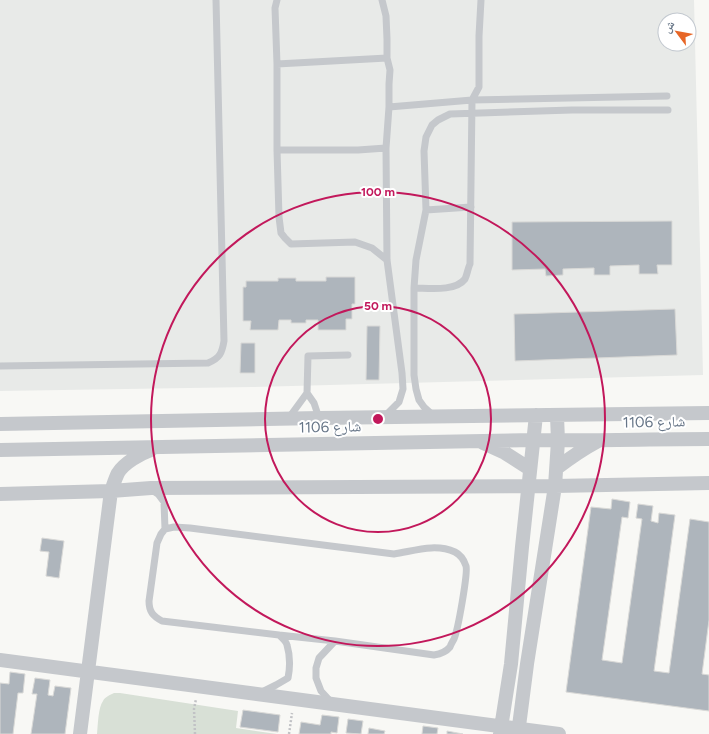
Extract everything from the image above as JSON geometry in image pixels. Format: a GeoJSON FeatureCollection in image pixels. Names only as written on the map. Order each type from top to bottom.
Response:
{"type":"FeatureCollection","features":[{"type":"Feature","properties":{"kind":"street","name":"شارع 1106"},"geometry":{"type":"LineString","coordinates":[[0,424],[709,413]]}},
{"type":"Feature","properties":{"kind":"street"},"geometry":{"type":"LineString","coordinates":[[501,730],[511,664],[536,415]]}},
{"type":"Feature","properties":{"kind":"street"},"geometry":{"type":"LineString","coordinates":[[518,731],[555,486],[558,441],[557,416]]}},
{"type":"Feature","properties":{"kind":"street","name":"شارع 1106"},"geometry":{"type":"LineString","coordinates":[[0,450],[534,440],[709,439]]}},
{"type":"Feature","properties":{"kind":"street"},"geometry":{"type":"LineString","coordinates":[[557,468],[580,451],[600,440]]}},
{"type":"Feature","properties":{"kind":"street"},"geometry":{"type":"LineString","coordinates":[[478,442],[492,446],[506,453],[530,469]]}},
{"type":"Feature","properties":{"kind":"street"},"geometry":{"type":"LineString","coordinates":[[80,734],[111,491],[118,473],[127,464],[140,454],[157,447]]}},
{"type":"Feature","properties":{"kind":"street"},"geometry":{"type":"LineString","coordinates":[[0,494],[111,491],[151,488],[555,486],[709,483]]}},
{"type":"Feature","properties":{"kind":"street"},"geometry":{"type":"LineString","coordinates":[[0,660],[294,699],[501,730],[559,734]]}},
{"type":"Feature","properties":{"kind":"lane"},"geometry":{"type":"LineString","coordinates":[[0,366],[208,363],[216,360],[220,356],[223,350],[224,341],[216,0]]}},
{"type":"Feature","properties":{"kind":"lane"},"geometry":{"type":"LineString","coordinates":[[277,0],[275,8],[278,150],[280,217],[282,233],[292,244],[355,242],[372,248],[388,260]]}},
{"type":"Feature","properties":{"kind":"lane"},"geometry":{"type":"LineString","coordinates":[[382,0],[386,16],[387,58],[390,70],[388,84],[389,107],[386,148],[388,260],[403,389],[399,402],[384,418]]}},
{"type":"Feature","properties":{"kind":"lane"},"geometry":{"type":"LineString","coordinates":[[414,288],[450,288],[465,278],[470,264],[472,100],[480,87],[479,36],[481,0]]}},
{"type":"Feature","properties":{"kind":"lane"},"geometry":{"type":"LineString","coordinates":[[277,64],[387,58]]}},
{"type":"Feature","properties":{"kind":"lane"},"geometry":{"type":"LineString","coordinates":[[389,107],[472,100],[667,96]]}},
{"type":"Feature","properties":{"kind":"lane"},"geometry":{"type":"LineString","coordinates":[[436,417],[424,407],[419,400],[414,375],[414,288],[416,260],[426,210],[424,151],[426,137],[432,125],[450,114],[572,110],[668,110]]}},
{"type":"Feature","properties":{"kind":"lane"},"geometry":{"type":"LineString","coordinates":[[278,150],[358,150],[386,148]]}},
{"type":"Feature","properties":{"kind":"lane"},"geometry":{"type":"LineString","coordinates":[[426,210],[471,207]]}},
{"type":"Feature","properties":{"kind":"lane"},"geometry":{"type":"LineString","coordinates":[[288,419],[307,393],[308,356],[348,355]]}},
{"type":"Feature","properties":{"kind":"lane"},"geometry":{"type":"LineString","coordinates":[[307,393],[314,403],[319,418]]}},
{"type":"Feature","properties":{"kind":"lane"},"geometry":{"type":"LineString","coordinates":[[151,488],[164,502],[165,529]]}},
{"type":"Feature","properties":{"kind":"lane"},"geometry":{"type":"LineString","coordinates":[[174,527],[190,528],[394,554],[432,548],[456,552],[462,557],[466,567],[458,627],[454,639],[449,648],[442,653],[434,655],[335,641],[162,621],[151,612],[149,601],[157,543],[165,529],[174,527]]}},
{"type":"Feature","properties":{"kind":"lane"},"geometry":{"type":"LineString","coordinates":[[256,695],[288,678],[289,671],[287,644],[279,635]]}},
{"type":"Feature","properties":{"kind":"lane"},"geometry":{"type":"LineString","coordinates":[[334,705],[321,691],[316,678],[316,668],[319,658],[335,641]]}},
{"type":"Feature","properties":{"kind":"path"},"geometry":{"type":"LineString","coordinates":[[195,734],[194,708],[198,687]]}},
{"type":"Feature","properties":{"kind":"path"},"geometry":{"type":"LineString","coordinates":[[289,734],[294,699]]}},
{"type":"Feature","properties":{"kind":"shaded area"},"geometry":{"type":"Polygon","coordinates":[[[0,0],[694,0],[694,12],[657,12],[657,52],[695,52],[703,375],[252,387],[0,391],[0,0]]]}},
{"type":"Feature","properties":{"kind":"shaded area"},"geometry":{"type":"Polygon","coordinates":[[[114,693],[238,711],[236,728],[277,734],[97,734],[101,704],[105,698],[114,693]]]}},
{"type":"Feature","properties":{"kind":"building"},"geometry":{"type":"Polygon","coordinates":[[[672,221],[672,265],[657,265],[658,274],[639,274],[639,265],[610,266],[610,275],[594,275],[594,268],[563,269],[563,275],[546,276],[545,269],[512,270],[512,222],[672,221]]]}},
{"type":"Feature","properties":{"kind":"building"},"geometry":{"type":"Polygon","coordinates":[[[326,277],[355,277],[355,304],[352,304],[352,319],[346,319],[346,330],[318,330],[318,320],[306,320],[306,323],[291,323],[291,320],[279,320],[278,330],[250,330],[251,321],[243,321],[243,287],[246,287],[246,281],[278,281],[278,278],[296,278],[296,281],[326,281],[326,277]]]}},
{"type":"Feature","properties":{"kind":"building"},"geometry":{"type":"Polygon","coordinates":[[[675,309],[677,355],[515,361],[514,314],[675,309]]]}},
{"type":"Feature","properties":{"kind":"building"},"geometry":{"type":"Polygon","coordinates":[[[367,326],[380,326],[379,380],[366,380],[367,326]]]}},
{"type":"Feature","properties":{"kind":"building"},"geometry":{"type":"Polygon","coordinates":[[[241,343],[255,343],[255,373],[240,373],[241,343]]]}},
{"type":"Feature","properties":{"kind":"building"},"geometry":{"type":"Polygon","coordinates":[[[612,499],[630,502],[628,518],[622,517],[602,660],[622,663],[642,519],[636,518],[638,504],[653,506],[651,521],[658,523],[659,513],[675,515],[654,671],[669,673],[690,519],[709,522],[709,620],[702,674],[709,675],[709,711],[566,692],[591,507],[611,509],[612,499]]]}},
{"type":"Feature","properties":{"kind":"building"},"geometry":{"type":"Polygon","coordinates":[[[42,538],[64,541],[59,578],[46,576],[49,552],[40,551],[42,538]]]}},
{"type":"Feature","properties":{"kind":"building"},"geometry":{"type":"Polygon","coordinates":[[[10,672],[25,674],[23,693],[18,693],[13,734],[0,734],[0,683],[9,684],[10,672]]]}},
{"type":"Feature","properties":{"kind":"building"},"geometry":{"type":"Polygon","coordinates":[[[35,678],[50,680],[48,695],[53,696],[55,686],[71,688],[65,734],[31,734],[37,694],[32,694],[35,678]]]}},
{"type":"Feature","properties":{"kind":"building"},"geometry":{"type":"Polygon","coordinates":[[[243,710],[280,715],[278,732],[240,727],[243,710]]]}},
{"type":"Feature","properties":{"kind":"building"},"geometry":{"type":"Polygon","coordinates":[[[322,715],[339,717],[337,733],[299,734],[301,722],[320,725],[322,715]]]}},
{"type":"Feature","properties":{"kind":"building"},"geometry":{"type":"Polygon","coordinates":[[[348,719],[363,721],[361,734],[346,733],[348,719]]]}},
{"type":"Feature","properties":{"kind":"building"},"geometry":{"type":"Polygon","coordinates":[[[423,726],[438,728],[437,734],[422,734],[423,726]]]}},
{"type":"Feature","properties":{"kind":"building"},"geometry":{"type":"Polygon","coordinates":[[[369,728],[385,731],[384,734],[368,734],[369,728]]]}},
{"type":"Feature","properties":{"kind":"building"},"geometry":{"type":"Polygon","coordinates":[[[447,731],[463,734],[447,734],[447,731]]]}}]}
